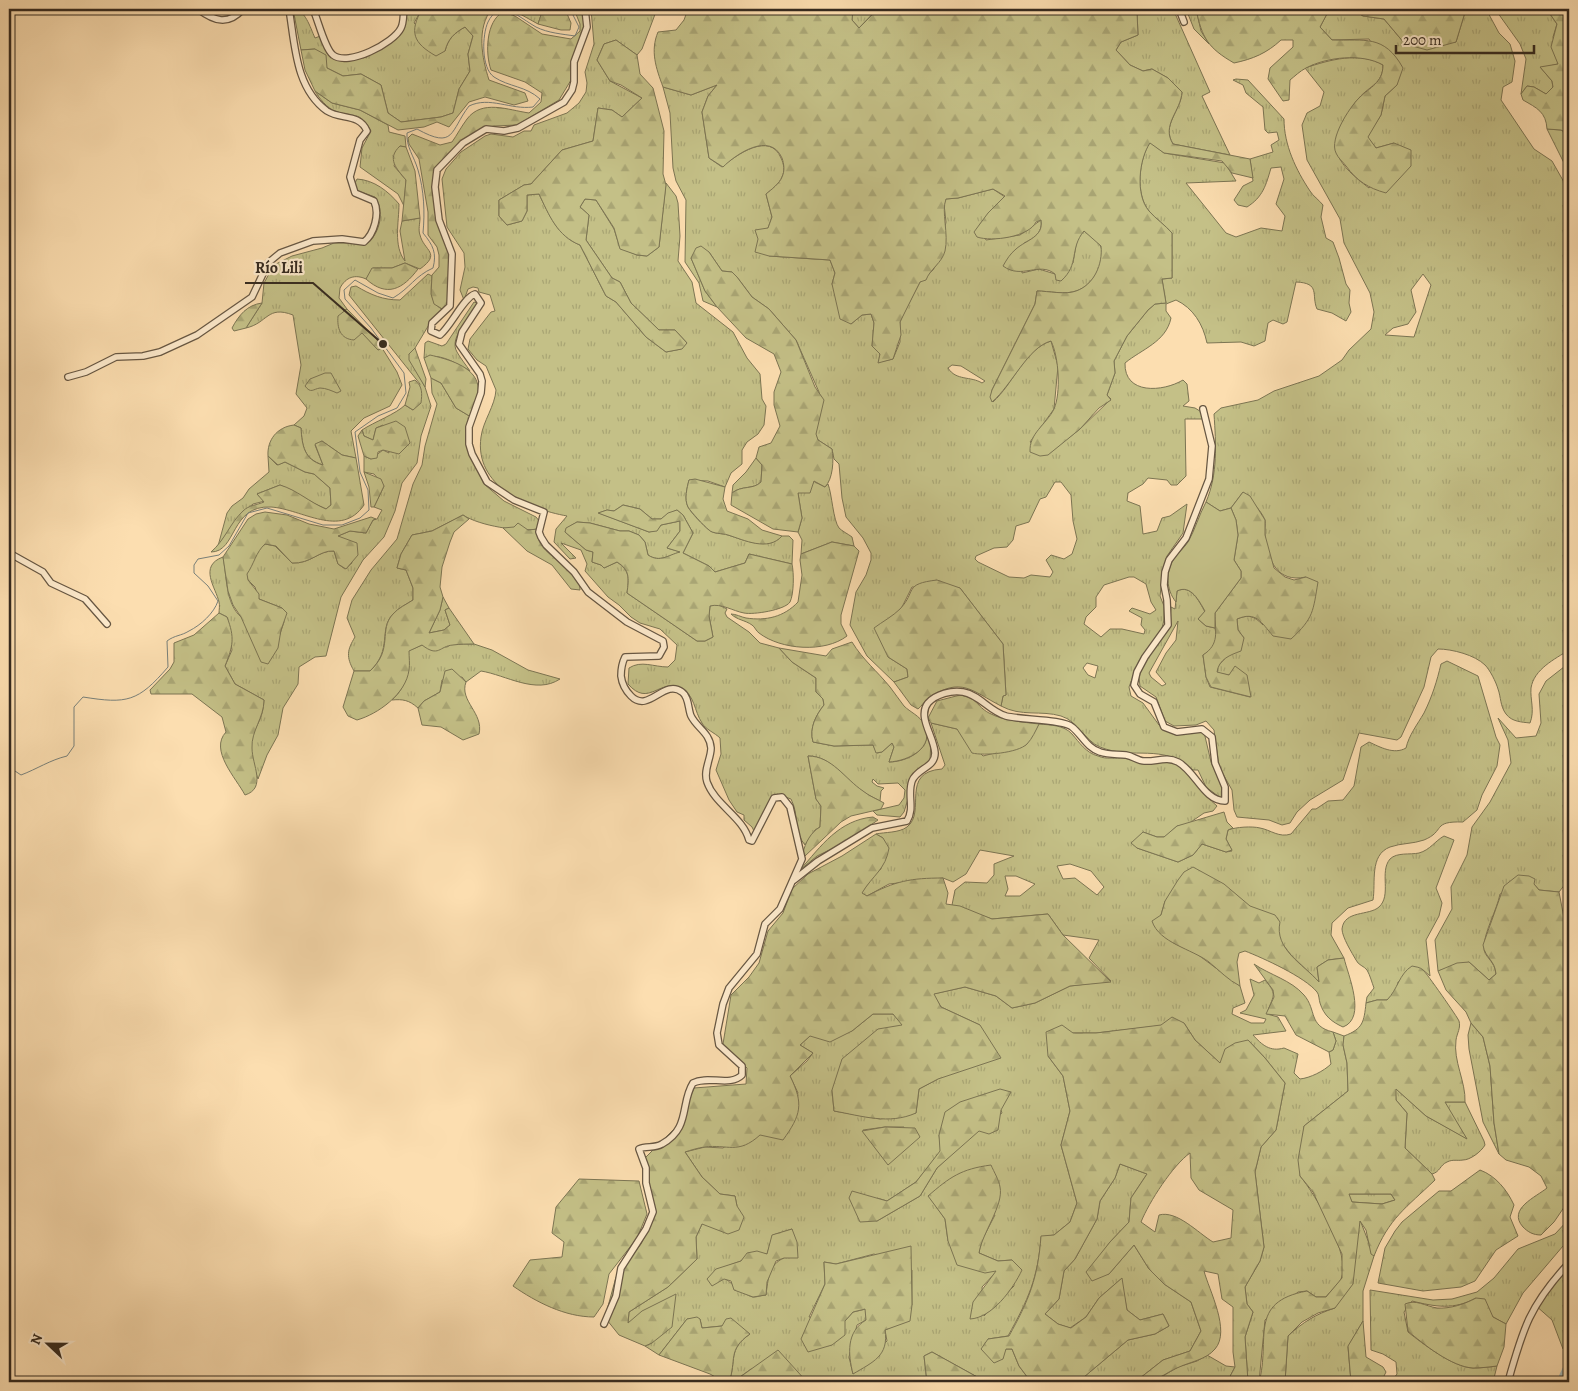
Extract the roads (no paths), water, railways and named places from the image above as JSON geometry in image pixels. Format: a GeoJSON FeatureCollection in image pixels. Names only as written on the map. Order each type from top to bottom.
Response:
{"type":"FeatureCollection","features":[{"type":"Feature","properties":{"kind":"street"},"geometry":{"type":"LineString","coordinates":[[198,9],[213,20],[220,21],[229,19],[243,9]]}},
{"type":"Feature","properties":{"kind":"street"},"geometry":{"type":"LineString","coordinates":[[68,378],[86,372],[116,357],[143,356],[160,352],[197,335],[252,297],[268,263],[280,253],[313,242],[342,238],[364,242],[372,232],[376,205],[374,201],[355,192],[350,177],[360,140],[367,131],[365,126],[353,117],[327,110],[301,77],[289,9]]}},
{"type":"Feature","properties":{"kind":"street"},"geometry":{"type":"LineString","coordinates":[[313,9],[330,53],[342,59],[362,56],[396,34],[403,23],[404,9]]}},
{"type":"Feature","properties":{"kind":"street"},"geometry":{"type":"LineString","coordinates":[[586,9],[587,27],[574,62],[574,82],[572,90],[564,102],[538,114],[518,128],[504,131],[491,128],[480,132],[463,143],[437,170],[435,187],[437,208],[442,230],[449,244],[453,266],[450,306],[432,323],[431,331],[440,334],[445,330],[468,298],[475,294],[481,303],[459,338],[463,350],[480,374],[482,382],[481,393],[470,427],[469,444],[472,454],[487,482],[514,500],[544,512],[539,532],[541,537],[546,545],[574,572],[588,592],[627,622],[663,641],[664,647],[659,656],[625,658],[621,670],[622,681],[630,695],[642,702],[649,701],[665,690],[680,690],[685,695],[691,717],[702,727],[710,744],[706,768],[708,783],[746,829],[750,842],[774,798],[782,797],[786,801],[803,853],[780,909],[765,924],[757,954],[729,988],[723,1004],[717,1032],[719,1046],[742,1066],[742,1075],[736,1079],[693,1082],[683,1122],[671,1137],[654,1148],[639,1149],[646,1168],[646,1183],[653,1212],[646,1229],[621,1268],[616,1296],[604,1324]]}},
{"type":"Feature","properties":{"kind":"street"},"geometry":{"type":"LineString","coordinates":[[1179,9],[1184,22]]}},
{"type":"Feature","properties":{"kind":"street"},"geometry":{"type":"LineString","coordinates":[[792,882],[818,861],[872,828],[907,821],[912,810],[910,796],[912,781],[919,772],[930,766],[934,758],[931,736],[923,718],[924,709],[930,701],[945,693],[965,692],[978,698],[991,709],[1007,716],[1034,721],[1063,723],[1072,727],[1092,748],[1100,752],[1144,761],[1159,759],[1176,761],[1189,769],[1211,797],[1226,801],[1226,787],[1215,763],[1212,737],[1202,729],[1177,732],[1164,727],[1154,702],[1140,694],[1134,685],[1141,664],[1168,625],[1164,585],[1165,572],[1169,560],[1186,538],[1209,480],[1212,446],[1203,409]]}},
{"type":"Feature","properties":{"kind":"street"},"geometry":{"type":"LineString","coordinates":[[9,553],[43,572],[51,583],[85,600],[107,624]]}},
{"type":"Feature","properties":{"kind":"street"},"geometry":{"type":"LineString","coordinates":[[1508,1382],[1521,1334],[1531,1311],[1569,1263]]}},
{"type":"Feature","properties":{"kind":"waterway"},"geometry":{"type":"LineString","coordinates":[[9,763],[12,769],[21,775],[67,756],[74,746],[74,707],[83,697],[111,700],[131,698],[140,694],[158,679],[168,667],[167,641],[186,633],[198,625],[210,614],[218,601],[208,586],[194,573],[194,565],[198,559],[219,555],[229,546],[248,513],[267,508],[323,525],[342,525],[360,518],[369,510],[368,490],[360,472],[355,432],[378,416],[397,408],[406,393],[404,373],[371,328],[345,299],[344,290],[355,280],[378,293],[393,298],[433,268],[435,258],[433,249],[423,233],[422,185],[409,147],[407,133],[417,129],[438,138],[445,138],[454,130],[469,106],[485,102],[516,107],[533,107],[540,99],[529,91],[506,83],[490,73],[485,59],[484,43],[489,20],[497,9],[513,13],[541,29],[575,36],[579,27],[570,9]]}},
{"type":"Feature","properties":{"kind":"waterway"},"geometry":{"type":"LineString","coordinates":[[9,870],[14,886],[9,918]]}},
{"type":"Feature","properties":{"kind":"waterway"},"geometry":{"type":"LineString","coordinates":[[1561,1382],[1569,1365]]}},
{"type":"Feature","properties":{"kind":"place","name":"Río Lili"},"geometry":{"type":"Point","coordinates":[383,344]}}]}
